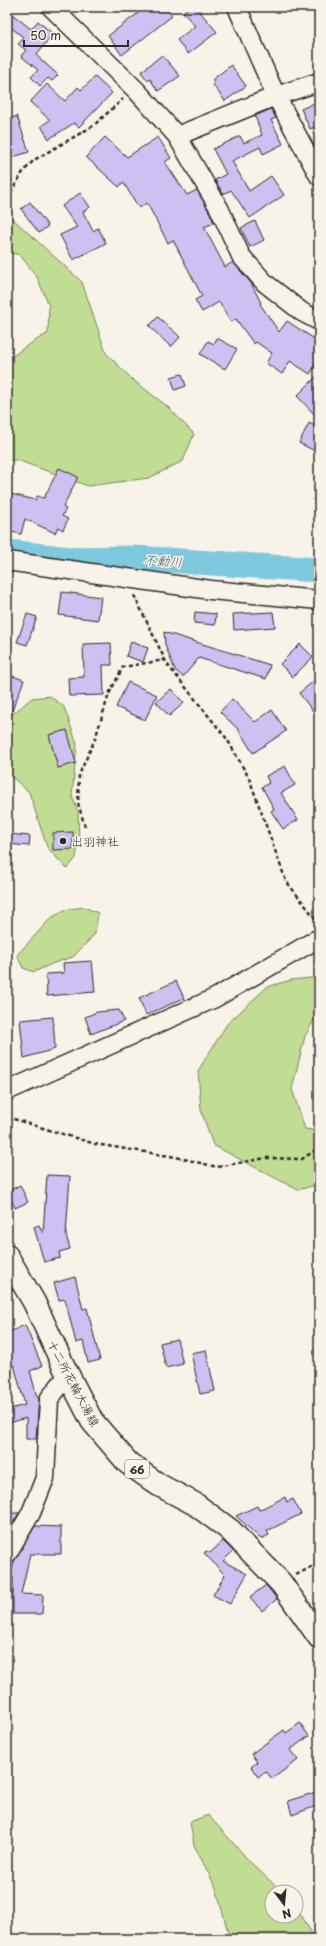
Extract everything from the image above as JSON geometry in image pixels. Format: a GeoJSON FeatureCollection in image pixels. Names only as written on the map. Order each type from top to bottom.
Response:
{"type":"FeatureCollection","features":[{"type":"Feature","properties":{"kind":"main road","name":"十二所花輪大湯線"},"geometry":{"type":"LineString","coordinates":[[7,1256],[34,1302],[68,1375],[92,1421],[128,1463],[159,1485],[195,1504],[230,1530],[282,1583],[319,1637]]}},
{"type":"Feature","properties":{"kind":"street"},"geometry":{"type":"LineString","coordinates":[[51,7],[138,91],[177,136],[219,208],[242,256],[265,283],[302,312],[319,321]]}},
{"type":"Feature","properties":{"kind":"street"},"geometry":{"type":"LineString","coordinates":[[237,7],[276,96],[319,176]]}},
{"type":"Feature","properties":{"kind":"street"},"geometry":{"type":"LineString","coordinates":[[177,136],[276,96],[319,82]]}},
{"type":"Feature","properties":{"kind":"street"},"geometry":{"type":"LineString","coordinates":[[7,561],[127,580],[211,590],[319,600]]}},
{"type":"Feature","properties":{"kind":"street"},"geometry":{"type":"LineString","coordinates":[[7,1090],[215,998],[319,938]]}},
{"type":"Feature","properties":{"kind":"street"},"geometry":{"type":"LineString","coordinates":[[7,1554],[31,1513],[44,1478],[49,1399],[68,1375]]}},
{"type":"Feature","properties":{"kind":"path"},"geometry":{"type":"LineString","coordinates":[[7,199],[23,172],[34,160],[94,126],[122,100],[138,91]]}},
{"type":"Feature","properties":{"kind":"path"},"geometry":{"type":"LineString","coordinates":[[127,580],[164,660],[227,739],[249,778],[286,881],[319,923]]}},
{"type":"Feature","properties":{"kind":"path"},"geometry":{"type":"LineString","coordinates":[[85,827],[78,803],[79,775],[95,739],[109,694],[123,667],[164,660]]}},
{"type":"Feature","properties":{"kind":"path"},"geometry":{"type":"LineString","coordinates":[[7,1117],[95,1144],[176,1157],[217,1167],[266,1158],[302,1159],[319,1148]]}},
{"type":"Feature","properties":{"kind":"path"},"geometry":{"type":"LineString","coordinates":[[282,1583],[319,1562]]}},
{"type":"Feature","properties":{"kind":"path"},"geometry":{"type":"LineString","coordinates":[[7,1738],[7,1764]]}},
{"type":"Feature","properties":{"kind":"green space"},"geometry":{"type":"Polygon","coordinates":[[[7,215],[82,282],[106,353],[133,380],[167,406],[194,434],[183,461],[149,478],[88,486],[17,460],[7,460],[7,381],[10,358],[48,333],[49,306],[37,277],[20,255],[7,252],[7,215]]]}},
{"type":"Feature","properties":{"kind":"green space"},"geometry":{"type":"Polygon","coordinates":[[[50,696],[64,707],[77,744],[72,796],[78,812],[79,839],[76,858],[67,869],[47,847],[29,792],[7,773],[7,716],[14,713],[32,698],[50,696]]]}},
{"type":"Feature","properties":{"kind":"green space"},"geometry":{"type":"Polygon","coordinates":[[[84,907],[98,913],[95,934],[73,957],[54,963],[34,972],[23,968],[17,955],[50,919],[64,910],[84,907]]]}},
{"type":"Feature","properties":{"kind":"green space"},"geometry":{"type":"Polygon","coordinates":[[[319,977],[319,1011],[305,1036],[292,1089],[305,1129],[319,1131],[319,1184],[298,1190],[213,1145],[201,1110],[198,1071],[227,1024],[267,987],[291,980],[319,977]]]}},
{"type":"Feature","properties":{"kind":"green space"},"geometry":{"type":"Polygon","coordinates":[[[208,1815],[251,1863],[273,1884],[264,1884],[264,1924],[304,1924],[304,1920],[315,1939],[230,1939],[216,1888],[194,1845],[190,1822],[208,1815]]]}},
{"type":"Feature","properties":{"kind":"building"},"geometry":{"type":"Polygon","coordinates":[[[146,7],[165,7],[172,16],[122,55],[108,36],[146,7]]]}},
{"type":"Feature","properties":{"kind":"building"},"geometry":{"type":"Polygon","coordinates":[[[190,7],[196,7],[217,32],[188,54],[177,40],[195,26],[183,12],[190,7]]]}},
{"type":"Feature","properties":{"kind":"building"},"geometry":{"type":"Polygon","coordinates":[[[7,10],[31,29],[38,21],[53,34],[36,55],[58,75],[52,81],[48,78],[40,86],[31,77],[38,70],[21,56],[26,50],[18,44],[24,38],[7,24],[7,10]]]}},
{"type":"Feature","properties":{"kind":"building"},"geometry":{"type":"Polygon","coordinates":[[[162,55],[180,76],[158,91],[150,79],[148,81],[141,72],[162,55]]]}},
{"type":"Feature","properties":{"kind":"building"},"geometry":{"type":"Polygon","coordinates":[[[231,65],[246,86],[225,101],[213,85],[214,83],[212,80],[231,65]]]}},
{"type":"Feature","properties":{"kind":"building"},"geometry":{"type":"Polygon","coordinates":[[[95,77],[112,93],[79,127],[74,123],[49,139],[41,126],[50,120],[30,102],[47,84],[65,101],[78,87],[81,90],[95,77]]]}},
{"type":"Feature","properties":{"kind":"building"},"geometry":{"type":"Polygon","coordinates":[[[319,101],[319,125],[310,129],[301,109],[319,101]]]}},
{"type":"Feature","properties":{"kind":"building"},"geometry":{"type":"Polygon","coordinates":[[[271,109],[276,118],[271,120],[283,144],[263,154],[260,147],[232,161],[249,191],[271,176],[284,195],[250,218],[231,190],[223,194],[215,180],[226,174],[213,149],[240,136],[244,143],[262,135],[255,116],[271,109]]]}},
{"type":"Feature","properties":{"kind":"building"},"geometry":{"type":"Polygon","coordinates":[[[17,116],[29,152],[7,159],[7,120],[17,116]]]}},
{"type":"Feature","properties":{"kind":"building"},"geometry":{"type":"Polygon","coordinates":[[[105,137],[127,157],[158,137],[171,158],[165,162],[187,195],[197,190],[210,213],[214,223],[204,227],[225,267],[233,262],[251,283],[261,303],[260,304],[279,332],[287,321],[319,342],[319,359],[310,374],[290,361],[282,374],[266,363],[272,353],[256,342],[254,344],[236,319],[231,322],[219,302],[202,312],[195,300],[202,296],[173,240],[168,243],[147,203],[139,208],[123,182],[119,187],[86,157],[105,137]]]}},
{"type":"Feature","properties":{"kind":"building"},"geometry":{"type":"Polygon","coordinates":[[[80,193],[90,207],[83,212],[93,231],[98,228],[106,243],[73,260],[60,235],[77,227],[62,206],[80,193]]]}},
{"type":"Feature","properties":{"kind":"building"},"geometry":{"type":"Polygon","coordinates":[[[30,202],[48,226],[39,233],[21,209],[30,202]]]}},
{"type":"Feature","properties":{"kind":"building"},"geometry":{"type":"Polygon","coordinates":[[[255,221],[264,240],[250,247],[241,228],[255,221]]]}},
{"type":"Feature","properties":{"kind":"building"},"geometry":{"type":"Polygon","coordinates":[[[158,317],[180,337],[171,347],[149,326],[158,317]]]}},
{"type":"Feature","properties":{"kind":"building"},"geometry":{"type":"Polygon","coordinates":[[[217,338],[237,349],[225,369],[200,354],[208,341],[214,344],[217,338]]]}},
{"type":"Feature","properties":{"kind":"building"},"geometry":{"type":"Polygon","coordinates":[[[182,374],[186,386],[175,390],[171,377],[182,374]]]}},
{"type":"Feature","properties":{"kind":"building"},"geometry":{"type":"Polygon","coordinates":[[[319,374],[319,419],[297,396],[319,374]]]}},
{"type":"Feature","properties":{"kind":"building"},"geometry":{"type":"Polygon","coordinates":[[[309,423],[319,428],[319,453],[299,443],[309,423]]]}},
{"type":"Feature","properties":{"kind":"building"},"geometry":{"type":"Polygon","coordinates":[[[59,468],[78,477],[63,507],[66,509],[62,516],[68,519],[63,530],[58,527],[55,533],[25,519],[21,534],[7,531],[7,493],[35,500],[37,496],[44,498],[59,468]]]}},
{"type":"Feature","properties":{"kind":"building"},"geometry":{"type":"Polygon","coordinates":[[[62,592],[101,597],[98,620],[59,615],[62,592]]]}},
{"type":"Feature","properties":{"kind":"building"},"geometry":{"type":"Polygon","coordinates":[[[195,612],[216,614],[215,625],[194,623],[195,612]]]}},
{"type":"Feature","properties":{"kind":"building"},"geometry":{"type":"Polygon","coordinates":[[[273,612],[275,627],[234,630],[233,614],[273,612]]]}},
{"type":"Feature","properties":{"kind":"building"},"geometry":{"type":"Polygon","coordinates":[[[27,614],[37,617],[27,645],[17,642],[27,614]]]}},
{"type":"Feature","properties":{"kind":"building"},"geometry":{"type":"Polygon","coordinates":[[[164,632],[270,665],[266,679],[199,658],[183,677],[175,670],[165,645],[164,632]]]}},
{"type":"Feature","properties":{"kind":"building"},"geometry":{"type":"Polygon","coordinates":[[[131,642],[148,648],[143,662],[126,656],[131,642]]]}},
{"type":"Feature","properties":{"kind":"building"},"geometry":{"type":"Polygon","coordinates":[[[111,643],[112,665],[103,665],[104,695],[69,696],[68,678],[84,677],[83,644],[111,643]]]}},
{"type":"Feature","properties":{"kind":"building"},"geometry":{"type":"Polygon","coordinates":[[[300,644],[313,657],[293,677],[280,664],[300,644]]]}},
{"type":"Feature","properties":{"kind":"building"},"geometry":{"type":"Polygon","coordinates":[[[7,674],[24,680],[8,721],[7,721],[7,674]]]}},
{"type":"Feature","properties":{"kind":"building"},"geometry":{"type":"Polygon","coordinates":[[[319,677],[319,719],[299,693],[319,677]]]}},
{"type":"Feature","properties":{"kind":"building"},"geometry":{"type":"Polygon","coordinates":[[[128,682],[157,695],[145,720],[116,707],[128,682]]]}},
{"type":"Feature","properties":{"kind":"building"},"geometry":{"type":"Polygon","coordinates":[[[171,689],[184,703],[169,716],[156,702],[171,689]]]}},
{"type":"Feature","properties":{"kind":"building"},"geometry":{"type":"Polygon","coordinates":[[[232,699],[255,722],[272,710],[286,731],[253,753],[238,729],[220,712],[232,699]]]}},
{"type":"Feature","properties":{"kind":"building"},"geometry":{"type":"Polygon","coordinates":[[[67,730],[76,763],[58,768],[49,735],[67,730]]]}},
{"type":"Feature","properties":{"kind":"building"},"geometry":{"type":"Polygon","coordinates":[[[285,766],[295,785],[281,793],[298,820],[283,829],[271,811],[274,809],[262,787],[269,783],[266,776],[285,766]]]}},
{"type":"Feature","properties":{"kind":"building","name":"出羽神社"},"geometry":{"type":"Polygon","coordinates":[[[73,832],[73,849],[53,850],[53,833],[73,832]]]}},
{"type":"Feature","properties":{"kind":"building"},"geometry":{"type":"Polygon","coordinates":[[[8,834],[30,836],[29,846],[7,844],[8,834]]]}},
{"type":"Feature","properties":{"kind":"building"},"geometry":{"type":"Polygon","coordinates":[[[92,961],[95,992],[47,996],[46,974],[64,973],[63,963],[92,961]]]}},
{"type":"Feature","properties":{"kind":"building"},"geometry":{"type":"Polygon","coordinates":[[[176,981],[184,998],[146,1015],[139,998],[176,981]]]}},
{"type":"Feature","properties":{"kind":"building"},"geometry":{"type":"Polygon","coordinates":[[[119,1010],[124,1021],[91,1034],[85,1017],[97,1012],[119,1010]]]}},
{"type":"Feature","properties":{"kind":"building"},"geometry":{"type":"Polygon","coordinates":[[[53,1017],[55,1049],[24,1058],[20,1020],[53,1017]]]}},
{"type":"Feature","properties":{"kind":"building"},"geometry":{"type":"Polygon","coordinates":[[[47,1175],[70,1176],[66,1235],[70,1249],[59,1252],[60,1258],[44,1262],[34,1227],[39,1225],[43,1233],[47,1175]]]}},
{"type":"Feature","properties":{"kind":"building"},"geometry":{"type":"Polygon","coordinates":[[[20,1185],[28,1202],[15,1208],[7,1192],[20,1185]]]}},
{"type":"Feature","properties":{"kind":"building"},"geometry":{"type":"Polygon","coordinates":[[[75,1277],[83,1309],[87,1308],[100,1360],[88,1363],[83,1341],[76,1343],[65,1299],[59,1300],[54,1283],[75,1277]]]}},
{"type":"Feature","properties":{"kind":"building"},"geometry":{"type":"Polygon","coordinates":[[[25,1325],[42,1366],[30,1371],[37,1397],[39,1397],[36,1439],[26,1439],[26,1418],[9,1423],[7,1415],[7,1410],[25,1405],[14,1365],[7,1381],[7,1333],[25,1325]]]}},
{"type":"Feature","properties":{"kind":"building"},"geometry":{"type":"Polygon","coordinates":[[[177,1339],[183,1364],[166,1368],[160,1343],[177,1339]]]}},
{"type":"Feature","properties":{"kind":"building"},"geometry":{"type":"Polygon","coordinates":[[[206,1350],[215,1391],[200,1394],[191,1353],[206,1350]]]}},
{"type":"Feature","properties":{"kind":"building"},"geometry":{"type":"Polygon","coordinates":[[[285,1497],[287,1502],[293,1499],[301,1514],[267,1531],[269,1535],[261,1539],[236,1516],[257,1506],[259,1510],[285,1497]]]}},
{"type":"Feature","properties":{"kind":"building"},"geometry":{"type":"Polygon","coordinates":[[[7,1513],[19,1513],[7,1533],[7,1513]]]}},
{"type":"Feature","properties":{"kind":"building"},"geometry":{"type":"Polygon","coordinates":[[[35,1526],[61,1527],[61,1554],[30,1554],[21,1594],[43,1595],[42,1614],[13,1614],[13,1577],[11,1576],[14,1561],[35,1526]]]}},
{"type":"Feature","properties":{"kind":"building"},"geometry":{"type":"Polygon","coordinates":[[[223,1541],[233,1551],[223,1561],[247,1574],[230,1604],[213,1595],[225,1575],[204,1553],[206,1551],[210,1553],[223,1541]]]}},
{"type":"Feature","properties":{"kind":"building"},"geometry":{"type":"Polygon","coordinates":[[[266,1585],[277,1599],[262,1611],[250,1597],[266,1585]]]}},
{"type":"Feature","properties":{"kind":"building"},"geometry":{"type":"Polygon","coordinates":[[[300,1723],[309,1736],[290,1750],[298,1760],[272,1779],[266,1771],[258,1777],[251,1767],[257,1762],[251,1754],[284,1730],[286,1733],[300,1723]]]}},
{"type":"Feature","properties":{"kind":"building"},"geometry":{"type":"Polygon","coordinates":[[[316,1792],[319,1805],[292,1815],[288,1801],[316,1792]]]}},
{"type":"Feature","properties":{"kind":"waterway","name":"不動川"},"geometry":{"type":"LineString","coordinates":[[7,552],[70,559],[135,558],[319,570]]}},
{"type":"Feature","properties":{"kind":"place","name":"出羽神社"},"geometry":{"type":"Point","coordinates":[63,841]}}]}
